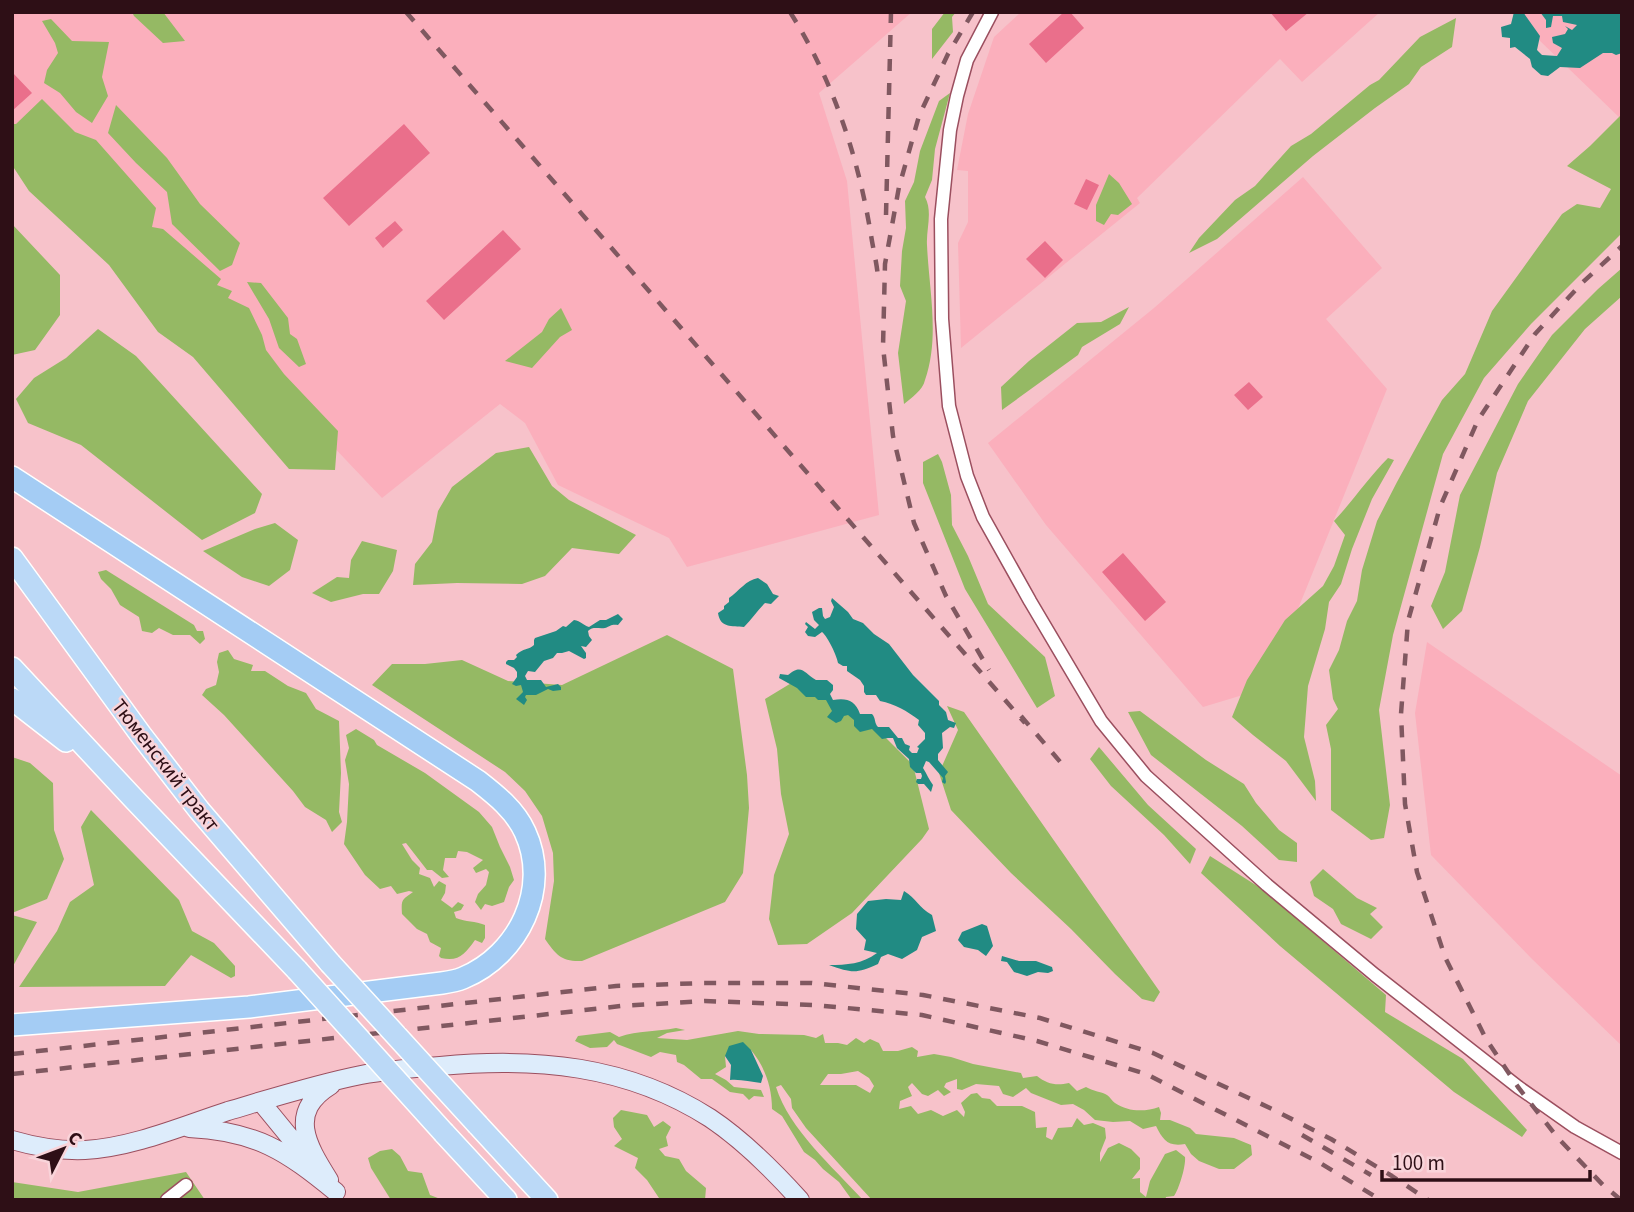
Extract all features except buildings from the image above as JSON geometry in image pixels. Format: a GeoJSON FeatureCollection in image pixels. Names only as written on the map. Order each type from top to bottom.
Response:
{"type":"FeatureCollection","features":[{"type":"Feature","properties":{"kind":"highway"},"geometry":{"type":"LineString","coordinates":[[12,477],[478,781],[511,811],[524,829],[533,851],[535,868],[530,907],[521,927],[497,956],[462,979],[249,1007],[12,1025]]}},
{"type":"Feature","properties":{"kind":"main road","name":"Тюменский тракт"},"geometry":{"type":"LineString","coordinates":[[12,560],[199,810],[330,963],[547,1200]]}},
{"type":"Feature","properties":{"kind":"main road","name":"Тюменский тракт"},"geometry":{"type":"LineString","coordinates":[[12,668],[297,970],[506,1200]]}},
{"type":"Feature","properties":{"kind":"main road"},"geometry":{"type":"LineString","coordinates":[[12,699],[133,798]]}},
{"type":"Feature","properties":{"kind":"main road"},"geometry":{"type":"LineString","coordinates":[[12,1140],[45,1148],[86,1150],[122,1144],[341,1079],[391,1070],[486,1062],[558,1065],[622,1077],[655,1089],[710,1119],[757,1157],[800,1200]]}},
{"type":"Feature","properties":{"kind":"main road"},"geometry":{"type":"LineString","coordinates":[[340,1196],[313,1155],[306,1136],[305,1117],[310,1103],[320,1092],[341,1079]]}},
{"type":"Feature","properties":{"kind":"main road"},"geometry":{"type":"LineString","coordinates":[[261,1102],[340,1196]]}},
{"type":"Feature","properties":{"kind":"main road"},"geometry":{"type":"LineString","coordinates":[[178,1127],[227,1131],[270,1145],[306,1167],[340,1196]]}},
{"type":"Feature","properties":{"kind":"street"},"geometry":{"type":"LineString","coordinates":[[992,12],[967,60],[957,96],[950,130],[941,219],[942,319],[949,406],[967,476],[983,517],[1101,721],[1146,776],[1257,876],[1375,975],[1518,1087],[1575,1127],[1622,1153]]}},
{"type":"Feature","properties":{"kind":"street"},"geometry":{"type":"LineString","coordinates":[[167,1200],[186,1185]]}},
{"type":"Feature","properties":{"kind":"shaded area"},"geometry":{"type":"Polygon","coordinates":[[[12,12],[912,12],[819,93],[847,181],[879,515],[687,567],[669,538],[558,485],[525,423],[500,404],[382,498],[34,131],[12,150],[12,12]]]}},
{"type":"Feature","properties":{"kind":"shaded area"},"geometry":{"type":"Polygon","coordinates":[[[1021,12],[1380,12],[1302,82],[1280,59],[1137,198],[1140,203],[961,348],[958,243],[968,222],[968,171],[957,170],[968,114],[994,37],[1021,12]]]}},
{"type":"Feature","properties":{"kind":"shaded area"},"geometry":{"type":"Polygon","coordinates":[[[1510,12],[1622,12],[1622,120],[1510,12]]]}},
{"type":"Feature","properties":{"kind":"shaded area"},"geometry":{"type":"Polygon","coordinates":[[[1303,177],[1382,268],[1326,319],[1387,389],[1266,688],[1203,707],[1046,525],[988,443],[1154,308],[1303,177]]]}},
{"type":"Feature","properties":{"kind":"shaded area"},"geometry":{"type":"Polygon","coordinates":[[[1427,642],[1622,776],[1622,1046],[1532,959],[1431,855],[1415,713],[1427,642]]]}},
{"type":"Feature","properties":{"kind":"green space"},"geometry":{"type":"Polygon","coordinates":[[[132,12],[163,12],[185,41],[163,43],[132,12]]]}},
{"type":"Feature","properties":{"kind":"green space"},"geometry":{"type":"Polygon","coordinates":[[[945,12],[956,12],[952,17],[953,32],[932,59],[932,29],[945,12]]]}},
{"type":"Feature","properties":{"kind":"green space"},"geometry":{"type":"Polygon","coordinates":[[[1456,18],[1452,47],[1421,67],[1409,84],[1313,156],[1217,239],[1189,253],[1199,238],[1235,200],[1255,186],[1291,146],[1311,134],[1379,80],[1420,37],[1456,18]]]}},
{"type":"Feature","properties":{"kind":"green space"},"geometry":{"type":"Polygon","coordinates":[[[51,19],[72,41],[109,42],[102,77],[108,96],[92,123],[76,112],[60,93],[44,83],[47,70],[58,53],[42,21],[51,19]]]}},
{"type":"Feature","properties":{"kind":"green space"},"geometry":{"type":"Polygon","coordinates":[[[950,93],[935,149],[932,180],[925,197],[929,209],[927,245],[932,347],[922,387],[904,404],[898,353],[906,301],[900,286],[906,228],[905,201],[914,182],[920,151],[939,101],[950,93]]]}},
{"type":"Feature","properties":{"kind":"green space"},"geometry":{"type":"Polygon","coordinates":[[[42,99],[75,132],[96,140],[156,208],[152,227],[163,229],[221,279],[217,285],[232,291],[228,298],[249,308],[266,350],[284,374],[338,431],[335,470],[289,469],[193,357],[158,332],[109,265],[29,191],[12,165],[12,124],[16,124],[42,99]]]}},
{"type":"Feature","properties":{"kind":"green space"},"geometry":{"type":"Polygon","coordinates":[[[116,105],[167,158],[200,204],[240,243],[232,265],[220,271],[172,224],[167,192],[108,133],[116,105]]]}},
{"type":"Feature","properties":{"kind":"green space"},"geometry":{"type":"Polygon","coordinates":[[[1622,114],[1622,233],[1531,324],[1484,378],[1443,454],[1393,635],[1379,710],[1390,805],[1384,838],[1371,840],[1331,810],[1331,749],[1326,725],[1338,709],[1333,699],[1329,670],[1357,601],[1362,570],[1377,521],[1442,400],[1465,374],[1492,311],[1562,214],[1577,204],[1600,208],[1611,189],[1567,166],[1622,114]]]}},
{"type":"Feature","properties":{"kind":"green space"},"geometry":{"type":"Polygon","coordinates":[[[1109,174],[1119,183],[1132,204],[1118,215],[1111,214],[1104,225],[1096,221],[1096,205],[1109,174]]]}},
{"type":"Feature","properties":{"kind":"green space"},"geometry":{"type":"Polygon","coordinates":[[[12,224],[60,275],[60,315],[35,350],[12,355],[12,224]]]}},
{"type":"Feature","properties":{"kind":"green space"},"geometry":{"type":"Polygon","coordinates":[[[1622,268],[1622,296],[1585,329],[1528,401],[1497,473],[1462,611],[1443,629],[1431,606],[1445,572],[1460,495],[1518,384],[1552,335],[1622,268]]]}},
{"type":"Feature","properties":{"kind":"green space"},"geometry":{"type":"Polygon","coordinates":[[[247,282],[261,283],[288,318],[290,334],[297,339],[306,364],[299,367],[279,348],[269,319],[247,282]]]}},
{"type":"Feature","properties":{"kind":"green space"},"geometry":{"type":"Polygon","coordinates":[[[1129,307],[1120,324],[1082,347],[1078,355],[1002,410],[1001,387],[1029,361],[1077,323],[1101,322],[1129,307]]]}},
{"type":"Feature","properties":{"kind":"green space"},"geometry":{"type":"Polygon","coordinates":[[[561,308],[572,330],[560,337],[532,368],[505,361],[542,332],[549,319],[561,308]]]}},
{"type":"Feature","properties":{"kind":"green space"},"geometry":{"type":"Polygon","coordinates":[[[98,329],[136,356],[262,494],[255,513],[202,540],[81,445],[28,423],[16,399],[34,378],[66,358],[98,329]]]}},
{"type":"Feature","properties":{"kind":"green space"},"geometry":{"type":"Polygon","coordinates":[[[529,447],[552,486],[569,500],[636,535],[619,554],[572,548],[545,576],[522,584],[413,585],[415,564],[432,542],[438,511],[452,487],[496,453],[529,447]]]}},
{"type":"Feature","properties":{"kind":"green space"},"geometry":{"type":"Polygon","coordinates":[[[938,454],[951,495],[952,525],[988,604],[1045,657],[1055,696],[1037,708],[965,589],[923,483],[923,462],[938,454]]]}},
{"type":"Feature","properties":{"kind":"green space"},"geometry":{"type":"Polygon","coordinates":[[[1388,458],[1394,460],[1372,499],[1341,584],[1329,602],[1325,629],[1308,686],[1304,737],[1315,781],[1316,801],[1286,761],[1232,717],[1247,680],[1285,620],[1323,586],[1334,566],[1345,535],[1334,521],[1388,458]]]}},
{"type":"Feature","properties":{"kind":"green space"},"geometry":{"type":"Polygon","coordinates":[[[275,523],[298,540],[290,570],[269,586],[242,577],[203,551],[255,529],[275,523]]]}},
{"type":"Feature","properties":{"kind":"green space"},"geometry":{"type":"Polygon","coordinates":[[[362,541],[397,550],[393,571],[379,594],[363,594],[331,602],[312,593],[337,577],[349,578],[351,560],[362,541]]]}},
{"type":"Feature","properties":{"kind":"green space"},"geometry":{"type":"Polygon","coordinates":[[[106,570],[194,625],[197,631],[203,631],[205,639],[200,644],[190,635],[173,635],[159,628],[152,633],[142,631],[139,617],[120,605],[111,589],[101,579],[98,572],[106,570]]]}},
{"type":"Feature","properties":{"kind":"green space"},"geometry":{"type":"Polygon","coordinates":[[[667,635],[733,669],[749,808],[743,873],[725,902],[582,961],[564,959],[545,939],[554,881],[553,853],[542,816],[525,791],[505,772],[372,685],[392,664],[462,660],[508,681],[562,685],[667,635]]]}},
{"type":"Feature","properties":{"kind":"green space"},"geometry":{"type":"Polygon","coordinates":[[[228,650],[234,659],[253,665],[251,671],[265,671],[288,686],[306,693],[316,709],[339,721],[339,812],[342,822],[332,832],[326,820],[305,807],[224,715],[202,695],[206,689],[216,685],[219,653],[228,650]]]}},
{"type":"Feature","properties":{"kind":"green space"},"geometry":{"type":"Polygon","coordinates":[[[793,682],[844,706],[882,734],[913,765],[929,829],[852,913],[807,944],[778,945],[769,919],[774,875],[789,834],[781,794],[777,749],[765,699],[793,682]]]}},
{"type":"Feature","properties":{"kind":"green space"},"geometry":{"type":"Polygon","coordinates":[[[947,706],[964,712],[1160,992],[1154,1002],[1142,999],[1115,974],[1011,873],[951,810],[939,773],[958,730],[947,706]]]}},
{"type":"Feature","properties":{"kind":"green space"},"geometry":{"type":"Polygon","coordinates":[[[1140,711],[1206,760],[1244,784],[1279,830],[1297,843],[1297,862],[1279,860],[1242,826],[1151,755],[1128,712],[1140,711]]]}},
{"type":"Feature","properties":{"kind":"green space"},"geometry":{"type":"Polygon","coordinates":[[[356,729],[374,740],[377,745],[425,773],[479,812],[492,827],[510,867],[514,880],[504,902],[492,906],[485,904],[481,910],[475,902],[486,885],[489,872],[486,869],[476,873],[473,868],[483,860],[467,852],[458,851],[456,858],[445,858],[443,870],[449,877],[442,878],[432,870],[427,870],[406,843],[402,844],[420,868],[419,874],[430,878],[434,887],[439,881],[446,885],[441,900],[452,908],[458,902],[464,905],[461,910],[454,912],[456,918],[485,925],[485,938],[482,943],[475,940],[465,953],[457,958],[441,958],[441,948],[430,942],[427,934],[417,929],[402,914],[403,900],[413,892],[397,894],[391,886],[380,889],[365,875],[344,844],[349,784],[345,760],[349,748],[346,735],[356,729]]]}},
{"type":"Feature","properties":{"kind":"green space"},"geometry":{"type":"Polygon","coordinates":[[[1099,747],[1148,805],[1196,849],[1190,864],[1164,835],[1111,786],[1090,759],[1099,747]]]}},
{"type":"Feature","properties":{"kind":"green space"},"geometry":{"type":"Polygon","coordinates":[[[12,757],[30,763],[53,783],[54,830],[64,859],[47,899],[12,913],[12,757]]]}},
{"type":"Feature","properties":{"kind":"green space"},"geometry":{"type":"Polygon","coordinates":[[[91,810],[179,900],[192,931],[214,943],[235,966],[235,976],[231,978],[191,955],[165,986],[19,987],[57,931],[70,902],[94,885],[81,827],[91,810]]]}},
{"type":"Feature","properties":{"kind":"green space"},"geometry":{"type":"Polygon","coordinates":[[[1210,856],[1262,889],[1386,995],[1385,1012],[1463,1059],[1527,1130],[1522,1137],[1454,1092],[1280,946],[1201,873],[1210,856]]]}},
{"type":"Feature","properties":{"kind":"green space"},"geometry":{"type":"Polygon","coordinates":[[[1323,869],[1357,898],[1377,908],[1370,914],[1383,927],[1371,939],[1341,924],[1333,909],[1314,896],[1310,882],[1323,869]]]}},
{"type":"Feature","properties":{"kind":"green space"},"geometry":{"type":"Polygon","coordinates":[[[12,915],[37,922],[12,968],[12,915]]]}},
{"type":"Feature","properties":{"kind":"green space"},"geometry":{"type":"Polygon","coordinates":[[[676,1028],[685,1030],[657,1038],[687,1040],[738,1031],[816,1038],[823,1034],[825,1043],[847,1045],[856,1038],[864,1043],[870,1039],[879,1043],[883,1051],[912,1047],[918,1051],[917,1057],[934,1054],[951,1057],[1021,1073],[1023,1078],[1037,1076],[1052,1084],[1069,1083],[1077,1091],[1086,1087],[1105,1094],[1115,1103],[1131,1110],[1159,1107],[1160,1120],[1170,1120],[1190,1128],[1196,1134],[1234,1138],[1251,1145],[1252,1155],[1234,1169],[1219,1169],[1199,1161],[1185,1144],[1167,1141],[1156,1126],[1143,1129],[1130,1121],[1095,1120],[1073,1104],[1061,1105],[1031,1093],[1026,1088],[1013,1097],[1003,1094],[999,1086],[976,1084],[962,1090],[957,1089],[957,1079],[946,1083],[944,1087],[951,1092],[944,1096],[938,1090],[928,1096],[922,1094],[912,1083],[908,1087],[912,1096],[900,1101],[899,1109],[911,1106],[918,1114],[931,1110],[943,1116],[957,1110],[964,1117],[961,1103],[971,1094],[977,1093],[997,1106],[1022,1106],[1035,1112],[1036,1128],[1047,1127],[1046,1137],[1052,1140],[1058,1128],[1072,1127],[1077,1118],[1084,1125],[1093,1123],[1105,1128],[1106,1138],[1100,1153],[1100,1162],[1108,1148],[1119,1143],[1131,1149],[1140,1158],[1140,1169],[1132,1179],[1140,1178],[1140,1192],[1146,1197],[1150,1181],[1165,1154],[1176,1150],[1185,1157],[1180,1183],[1174,1196],[1166,1197],[1165,1200],[872,1200],[806,1128],[781,1085],[776,1087],[782,1103],[801,1133],[863,1200],[852,1200],[839,1182],[804,1152],[782,1116],[772,1109],[767,1078],[751,1050],[725,1056],[726,1067],[715,1074],[734,1087],[761,1090],[764,1097],[754,1096],[749,1100],[743,1094],[730,1092],[712,1079],[701,1079],[677,1062],[676,1055],[660,1052],[651,1057],[617,1044],[614,1040],[607,1047],[590,1048],[575,1041],[578,1036],[610,1032],[619,1037],[676,1028]],[[858,1071],[828,1074],[820,1085],[856,1085],[870,1093],[874,1086],[869,1078],[858,1071]]]}},
{"type":"Feature","properties":{"kind":"green space"},"geometry":{"type":"Polygon","coordinates":[[[621,1110],[647,1115],[654,1127],[663,1121],[671,1127],[666,1137],[668,1146],[659,1149],[665,1156],[679,1159],[686,1171],[706,1188],[705,1200],[659,1198],[635,1168],[638,1158],[614,1146],[622,1139],[614,1127],[613,1118],[621,1110]]]}},
{"type":"Feature","properties":{"kind":"green space"},"geometry":{"type":"Polygon","coordinates":[[[392,1149],[400,1156],[408,1171],[422,1173],[430,1195],[443,1200],[391,1200],[371,1168],[368,1158],[380,1151],[392,1149]]]}},
{"type":"Feature","properties":{"kind":"green space"},"geometry":{"type":"Polygon","coordinates":[[[186,1172],[205,1200],[12,1200],[12,1182],[78,1192],[186,1172]]]}},
{"type":"Feature","properties":{"kind":"water"},"geometry":{"type":"Polygon","coordinates":[[[1514,12],[1523,12],[1540,36],[1537,50],[1542,55],[1557,56],[1562,48],[1553,43],[1552,37],[1565,34],[1568,29],[1565,26],[1572,30],[1577,25],[1563,22],[1562,16],[1553,16],[1551,27],[1546,28],[1546,20],[1540,12],[1622,12],[1622,53],[1603,53],[1580,68],[1560,67],[1548,76],[1541,75],[1532,67],[1530,59],[1515,47],[1510,48],[1510,38],[1502,37],[1501,27],[1511,24],[1514,12]]]}},
{"type":"Feature","properties":{"kind":"water"},"geometry":{"type":"Polygon","coordinates":[[[758,578],[767,584],[773,594],[779,596],[771,604],[765,603],[744,627],[724,624],[718,613],[724,609],[729,598],[746,583],[758,578]]]}},
{"type":"Feature","properties":{"kind":"water"},"geometry":{"type":"Polygon","coordinates":[[[832,598],[853,619],[863,623],[889,644],[913,675],[939,701],[948,720],[956,723],[954,728],[950,727],[942,733],[943,748],[938,754],[938,760],[948,772],[945,784],[929,762],[926,761],[923,768],[933,785],[931,792],[924,784],[916,782],[921,779],[921,773],[916,773],[910,767],[909,759],[897,748],[893,738],[882,739],[872,729],[860,732],[848,715],[836,723],[827,717],[832,711],[826,700],[806,697],[797,688],[779,678],[780,674],[788,675],[800,669],[816,680],[827,680],[833,685],[830,694],[833,700],[850,701],[860,714],[872,714],[878,727],[889,727],[898,738],[902,738],[905,744],[910,746],[912,753],[917,753],[917,747],[925,739],[925,733],[918,725],[919,720],[901,708],[880,701],[876,695],[866,695],[860,680],[847,671],[847,666],[838,663],[822,632],[815,637],[808,636],[805,632],[808,627],[806,622],[815,629],[819,625],[812,612],[822,608],[825,619],[830,617],[834,607],[832,598]]]}},
{"type":"Feature","properties":{"kind":"water"},"geometry":{"type":"Polygon","coordinates":[[[618,614],[623,619],[618,625],[588,631],[592,640],[586,647],[581,646],[586,658],[569,651],[557,653],[553,658],[544,661],[535,672],[528,671],[525,676],[527,680],[541,680],[546,687],[558,684],[561,690],[548,689],[536,695],[526,695],[524,705],[516,699],[523,692],[521,685],[512,684],[517,672],[506,664],[508,660],[514,660],[516,655],[532,647],[535,638],[566,627],[574,620],[589,627],[618,614]]]}},
{"type":"Feature","properties":{"kind":"water"},"geometry":{"type":"Polygon","coordinates":[[[904,891],[932,915],[936,931],[922,937],[917,950],[902,959],[888,954],[881,957],[878,964],[859,971],[829,965],[866,960],[877,953],[864,950],[866,940],[856,929],[857,914],[868,901],[901,900],[904,891]]]}},
{"type":"Feature","properties":{"kind":"water"},"geometry":{"type":"Polygon","coordinates":[[[982,924],[987,926],[993,946],[986,956],[978,950],[964,947],[958,940],[962,932],[982,924]]]}},
{"type":"Feature","properties":{"kind":"water"},"geometry":{"type":"Polygon","coordinates":[[[1002,956],[1019,961],[1036,961],[1052,967],[1053,971],[1027,976],[1014,972],[1007,962],[1001,961],[1002,956]]]}},
{"type":"Feature","properties":{"kind":"water"},"geometry":{"type":"Polygon","coordinates":[[[743,1042],[751,1050],[763,1076],[761,1083],[730,1080],[731,1065],[725,1056],[729,1046],[743,1042]]]}},
{"type":"Feature","properties":{"kind":"railway"},"geometry":{"type":"LineString","coordinates":[[406,12],[1025,723]]}},
{"type":"Feature","properties":{"kind":"railway"},"geometry":{"type":"LineString","coordinates":[[790,12],[819,64],[842,119],[866,206],[878,278]]}},
{"type":"Feature","properties":{"kind":"railway"},"geometry":{"type":"LineString","coordinates":[[886,215],[891,12]]}},
{"type":"Feature","properties":{"kind":"railway"},"geometry":{"type":"LineString","coordinates":[[973,12],[948,54],[919,116],[899,187],[885,264],[883,347],[893,436],[914,523],[946,596],[989,670]]}},
{"type":"Feature","properties":{"kind":"railway"},"geometry":{"type":"LineString","coordinates":[[1621,1200],[1557,1137],[1518,1087],[1486,1039],[1445,957],[1417,872],[1405,804],[1401,714],[1408,621],[1440,507],[1478,420],[1535,334],[1582,283],[1622,246]]}},
{"type":"Feature","properties":{"kind":"railway"},"geometry":{"type":"LineString","coordinates":[[1021,716],[1062,764]]}},
{"type":"Feature","properties":{"kind":"railway"},"geometry":{"type":"LineString","coordinates":[[12,1054],[616,986],[812,983],[923,995],[1040,1018],[1153,1053],[1331,1139],[1428,1200]]}},
{"type":"Feature","properties":{"kind":"railway"},"geometry":{"type":"LineString","coordinates":[[12,1074],[621,1006],[705,1001],[814,1005],[922,1015],[1037,1041],[1146,1074],[1320,1163],[1381,1200]]}},
{"type":"Feature","properties":{"kind":"railway"},"geometry":{"type":"LineString","coordinates":[[1302,1135],[1371,1175]]}}]}
